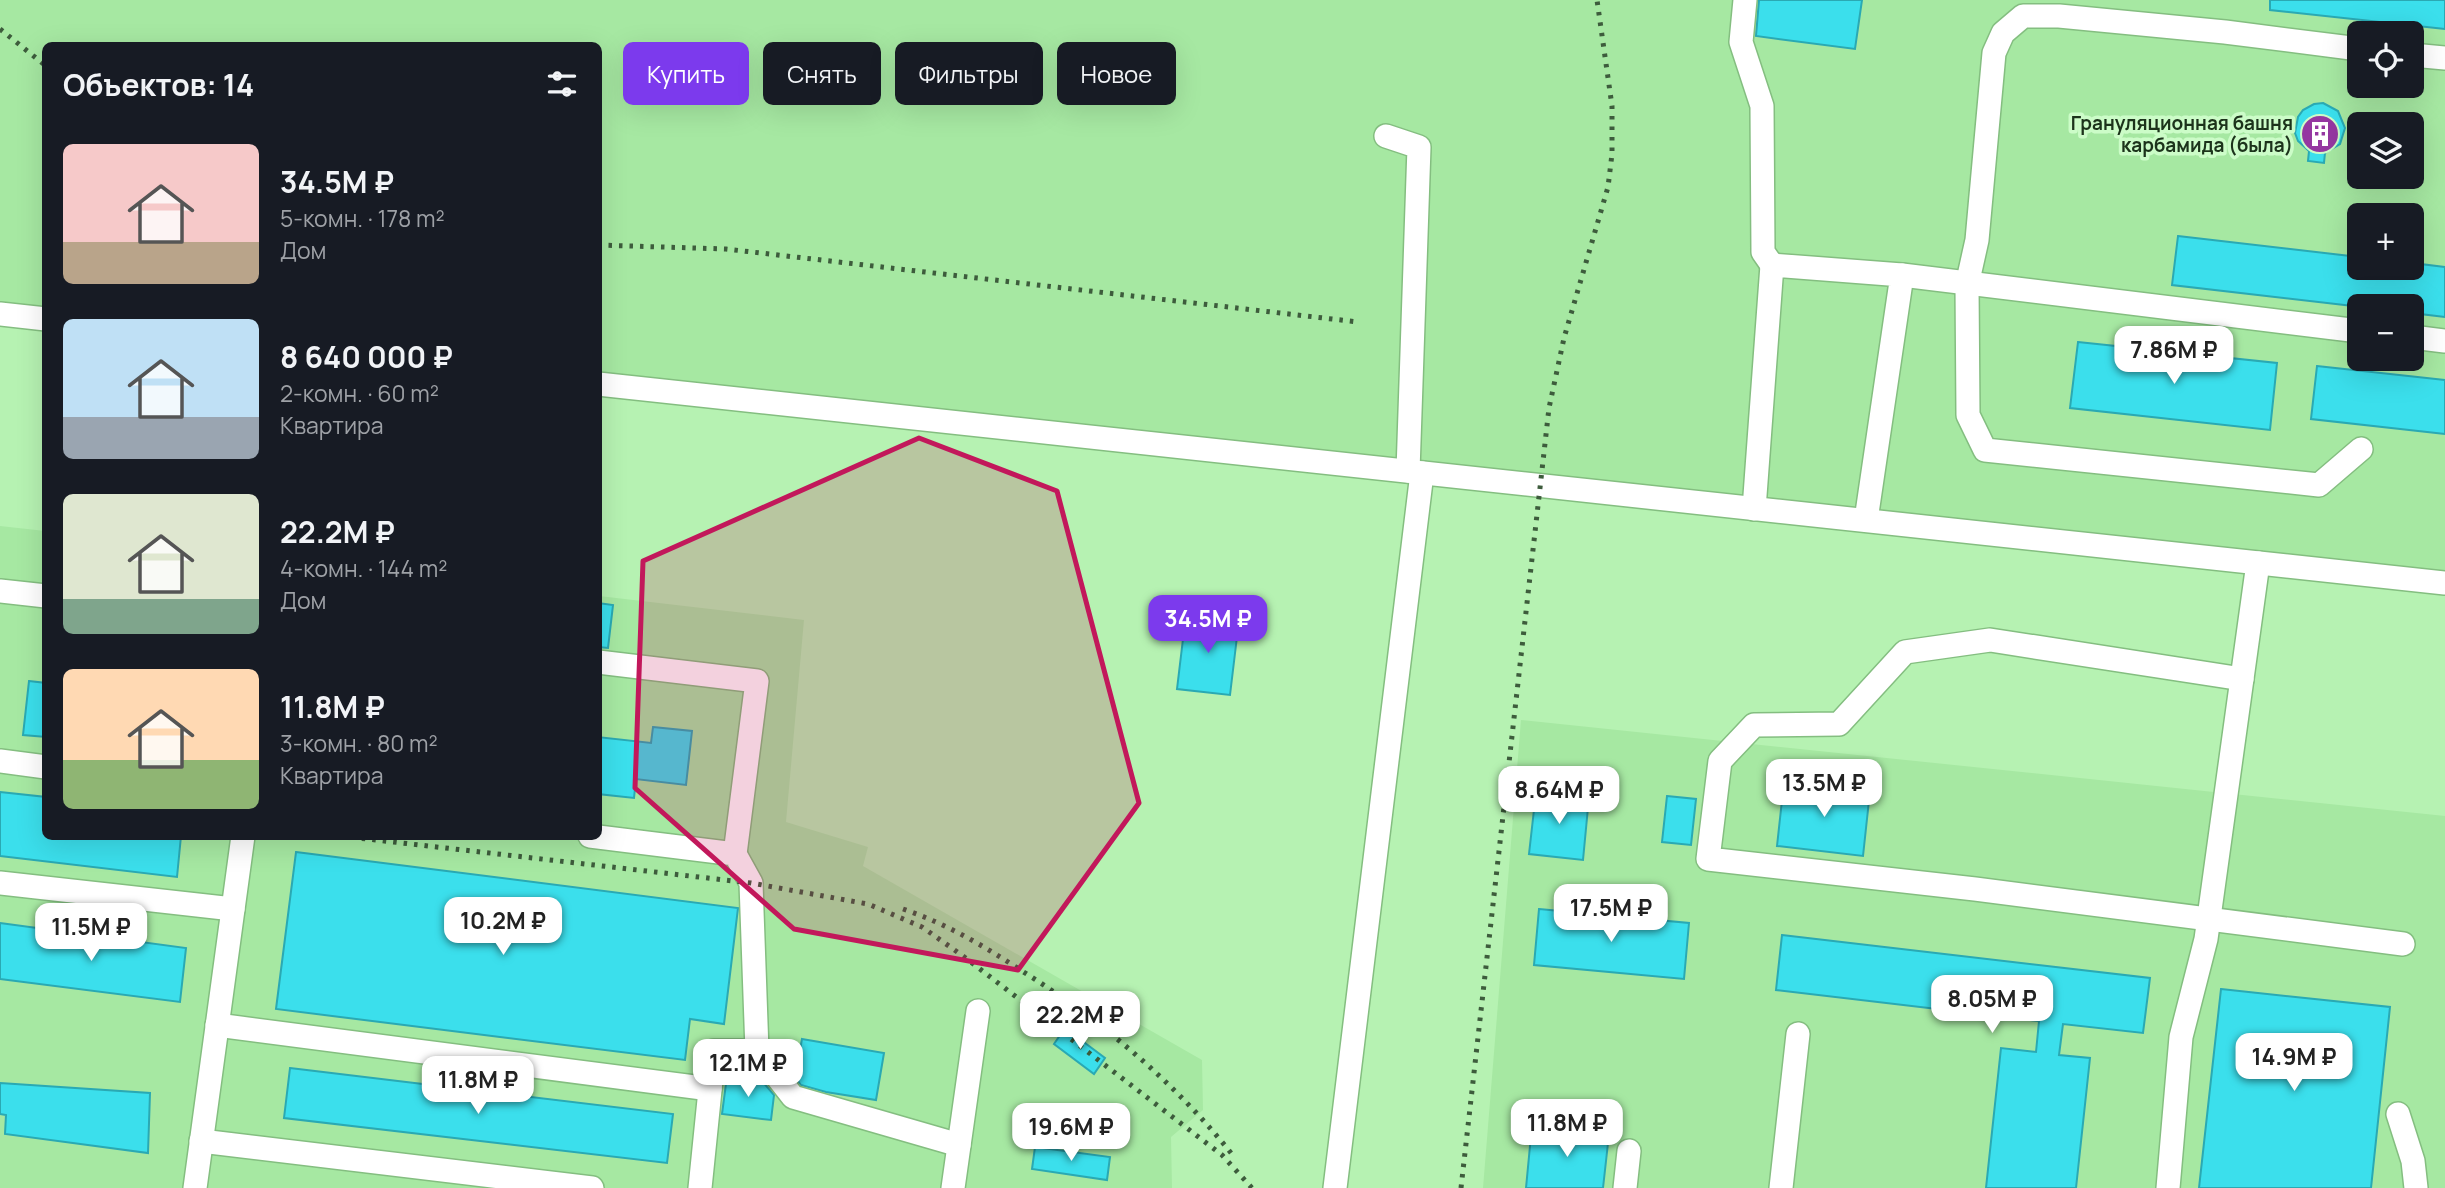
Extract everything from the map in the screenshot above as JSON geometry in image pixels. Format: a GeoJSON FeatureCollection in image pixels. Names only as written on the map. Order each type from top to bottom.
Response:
{"type":"FeatureCollection","features":[{"type":"Feature","properties":{"kind":"street"},"geometry":{"type":"LineString","coordinates":[[1745,0],[1741,42],[1762,106],[1763,252],[1772,265],[1754,509]]}},
{"type":"Feature","properties":{"kind":"street"},"geometry":{"type":"LineString","coordinates":[[2347,48],[2059,16],[2023,16],[2003,33],[1994,53],[1977,240],[1967,285],[1968,415],[1985,450],[2319,485],[2361,449]]}},
{"type":"Feature","properties":{"kind":"street"},"geometry":{"type":"LineString","coordinates":[[2424,56],[2445,58]]}},
{"type":"Feature","properties":{"kind":"street"},"geometry":{"type":"LineString","coordinates":[[1335,1188],[1415,472],[1419,147],[1385,136]]}},
{"type":"Feature","properties":{"kind":"street"},"geometry":{"type":"LineString","coordinates":[[1772,265],[1902,275],[2347,330]]}},
{"type":"Feature","properties":{"kind":"street"},"geometry":{"type":"LineString","coordinates":[[1866,520],[1902,275]]}},
{"type":"Feature","properties":{"kind":"street"},"geometry":{"type":"LineString","coordinates":[[0,314],[42,319]]}},
{"type":"Feature","properties":{"kind":"street"},"geometry":{"type":"LineString","coordinates":[[2424,338],[2445,341]]}},
{"type":"Feature","properties":{"kind":"street"},"geometry":{"type":"LineString","coordinates":[[602,384],[2445,583]]}},
{"type":"Feature","properties":{"kind":"street"},"geometry":{"type":"LineString","coordinates":[[2168,1188],[2181,1037],[2184,1017],[2202,961],[2209,919],[2258,563]]}},
{"type":"Feature","properties":{"kind":"street"},"geometry":{"type":"LineString","coordinates":[[0,591],[42,596]]}},
{"type":"Feature","properties":{"kind":"street"},"geometry":{"type":"LineString","coordinates":[[2242,679],[1990,639],[1905,652],[1839,724],[1754,725],[1720,761],[1708,859],[1975,889],[2403,944]]}},
{"type":"Feature","properties":{"kind":"street"},"geometry":{"type":"LineString","coordinates":[[602,662],[757,681],[735,854],[751,883],[757,1051],[793,1097],[958,1145]]}},
{"type":"Feature","properties":{"kind":"street"},"geometry":{"type":"LineString","coordinates":[[0,761],[42,766]]}},
{"type":"Feature","properties":{"kind":"street"},"geometry":{"type":"LineString","coordinates":[[602,837],[735,854]]}},
{"type":"Feature","properties":{"kind":"street"},"geometry":{"type":"LineString","coordinates":[[195,1188],[242,840]]}},
{"type":"Feature","properties":{"kind":"street"},"geometry":{"type":"LineString","coordinates":[[0,883],[233,909]]}},
{"type":"Feature","properties":{"kind":"street"},"geometry":{"type":"LineString","coordinates":[[953,1188],[978,1011]]}},
{"type":"Feature","properties":{"kind":"street"},"geometry":{"type":"LineString","coordinates":[[217,1025],[710,1089]]}},
{"type":"Feature","properties":{"kind":"street"},"geometry":{"type":"LineString","coordinates":[[1781,1188],[1798,1034]]}},
{"type":"Feature","properties":{"kind":"street"},"geometry":{"type":"LineString","coordinates":[[700,1188],[714,1051],[757,1051]]}},
{"type":"Feature","properties":{"kind":"street"},"geometry":{"type":"LineString","coordinates":[[2398,1114],[2413,1161],[2416,1188]]}},
{"type":"Feature","properties":{"kind":"street"},"geometry":{"type":"LineString","coordinates":[[201,1141],[592,1188]]}},
{"type":"Feature","properties":{"kind":"street"},"geometry":{"type":"LineString","coordinates":[[1625,1188],[1629,1151]]}},
{"type":"Feature","properties":{"kind":"highlighted area"},"geometry":{"type":"Polygon","coordinates":[[[919,438],[1057,491],[1139,803],[1018,970],[794,929],[635,788],[643,561],[919,438]]]}},
{"type":"Feature","properties":{"kind":"shaded area"},"geometry":{"type":"Polygon","coordinates":[[[0,0],[2445,0],[2445,581],[602,384],[602,42],[42,42],[42,318],[0,312],[0,0]]]}},
{"type":"Feature","properties":{"kind":"shaded area"},"geometry":{"type":"Polygon","coordinates":[[[0,526],[42,531],[42,840],[602,840],[602,596],[804,620],[786,822],[868,847],[863,866],[1202,1060],[1203,1110],[1171,1137],[1172,1188],[0,1188],[0,526]]]}},
{"type":"Feature","properties":{"kind":"shaded area"},"geometry":{"type":"Polygon","coordinates":[[[1521,720],[2445,816],[2445,1188],[1483,1188],[1521,720]]]}},
{"type":"Feature","properties":{"kind":"building"},"geometry":{"type":"Polygon","coordinates":[[[1759,0],[1862,0],[1855,49],[1756,36],[1759,0]]]}},
{"type":"Feature","properties":{"kind":"building"},"geometry":{"type":"Polygon","coordinates":[[[2270,0],[2445,0],[2445,29],[2424,27],[2424,21],[2371,21],[2270,10],[2270,0]]]}},
{"type":"Feature","properties":{"kind":"building","name":"Грануляционная башня карбамида (была)"},"geometry":{"type":"Polygon","coordinates":[[[2323,103],[2338,111],[2345,128],[2340,144],[2325,153],[2324,163],[2308,161],[2309,151],[2298,141],[2295,133],[2298,117],[2303,110],[2323,103]]]}},
{"type":"Feature","properties":{"kind":"building"},"geometry":{"type":"Polygon","coordinates":[[[2178,236],[2347,256],[2347,280],[2424,280],[2424,264],[2445,267],[2445,317],[2424,314],[2424,294],[2347,294],[2347,305],[2172,285],[2178,236]]]}},
{"type":"Feature","properties":{"kind":"building"},"geometry":{"type":"Polygon","coordinates":[[[2078,342],[2277,363],[2270,430],[2070,408],[2078,342]]]}},
{"type":"Feature","properties":{"kind":"building"},"geometry":{"type":"Polygon","coordinates":[[[2317,366],[2445,380],[2445,434],[2311,419],[2317,366]]]}},
{"type":"Feature","properties":{"kind":"building"},"geometry":{"type":"Polygon","coordinates":[[[602,604],[613,605],[608,648],[602,647],[602,604]]]}},
{"type":"Feature","properties":{"kind":"building"},"geometry":{"type":"Polygon","coordinates":[[[1186,614],[1239,620],[1230,695],[1177,689],[1186,614]]]}},
{"type":"Feature","properties":{"kind":"building"},"geometry":{"type":"Polygon","coordinates":[[[29,681],[42,683],[42,737],[23,735],[29,681]]]}},
{"type":"Feature","properties":{"kind":"building"},"geometry":{"type":"Polygon","coordinates":[[[653,727],[692,731],[686,785],[636,779],[634,798],[602,794],[602,737],[651,743],[653,727]]]}},
{"type":"Feature","properties":{"kind":"building"},"geometry":{"type":"Polygon","coordinates":[[[1784,782],[1870,791],[1863,856],[1777,846],[1784,782]]]}},
{"type":"Feature","properties":{"kind":"building"},"geometry":{"type":"Polygon","coordinates":[[[0,792],[42,797],[42,840],[181,840],[177,877],[0,856],[0,792]]]}},
{"type":"Feature","properties":{"kind":"building"},"geometry":{"type":"Polygon","coordinates":[[[1536,792],[1589,797],[1583,860],[1529,854],[1536,792]]]}},
{"type":"Feature","properties":{"kind":"building"},"geometry":{"type":"Polygon","coordinates":[[[1667,796],[1696,799],[1691,845],[1662,842],[1667,796]]]}},
{"type":"Feature","properties":{"kind":"building"},"geometry":{"type":"Polygon","coordinates":[[[296,852],[738,908],[724,1024],[690,1019],[685,1060],[276,1009],[296,852]]]}},
{"type":"Feature","properties":{"kind":"building"},"geometry":{"type":"Polygon","coordinates":[[[1539,909],[1689,923],[1684,979],[1534,965],[1539,909]]]}},
{"type":"Feature","properties":{"kind":"building"},"geometry":{"type":"Polygon","coordinates":[[[0,923],[186,948],[180,1002],[0,979],[0,923]]]}},
{"type":"Feature","properties":{"kind":"building"},"geometry":{"type":"Polygon","coordinates":[[[1782,935],[2150,978],[2143,1033],[2063,1024],[2059,1055],[2090,1058],[2076,1188],[1986,1188],[2001,1048],[2036,1052],[2039,1021],[1776,990],[1782,935]]]}},
{"type":"Feature","properties":{"kind":"building"},"geometry":{"type":"Polygon","coordinates":[[[2221,989],[2390,1007],[2371,1188],[2199,1188],[2221,989]]]}},
{"type":"Feature","properties":{"kind":"building"},"geometry":{"type":"Polygon","coordinates":[[[1065,1028],[1105,1058],[1094,1074],[1054,1044],[1065,1028]]]}},
{"type":"Feature","properties":{"kind":"building"},"geometry":{"type":"Polygon","coordinates":[[[802,1039],[884,1053],[876,1100],[801,1085],[795,1077],[802,1039]]]}},
{"type":"Feature","properties":{"kind":"building"},"geometry":{"type":"Polygon","coordinates":[[[290,1068],[673,1114],[667,1163],[284,1118],[290,1068]]]}},
{"type":"Feature","properties":{"kind":"building"},"geometry":{"type":"Polygon","coordinates":[[[727,1076],[762,1081],[774,1095],[771,1120],[722,1114],[727,1076]]]}},
{"type":"Feature","properties":{"kind":"building"},"geometry":{"type":"Polygon","coordinates":[[[0,1083],[150,1093],[148,1153],[5,1134],[6,1115],[0,1114],[0,1083]]]}},
{"type":"Feature","properties":{"kind":"building"},"geometry":{"type":"Polygon","coordinates":[[[1532,1125],[1609,1134],[1603,1188],[1526,1188],[1532,1125]]]}},
{"type":"Feature","properties":{"kind":"building"},"geometry":{"type":"Polygon","coordinates":[[[1035,1147],[1110,1157],[1107,1180],[1032,1169],[1035,1147]]]}},
{"type":"Feature","properties":{"kind":"railway"},"geometry":{"type":"LineString","coordinates":[[1461,1188],[1549,408],[1564,338],[1608,187],[1612,154],[1612,106],[1597,0]]}},
{"type":"Feature","properties":{"kind":"railway"},"geometry":{"type":"LineString","coordinates":[[0,29],[42,63]]}},
{"type":"Feature","properties":{"kind":"railway"},"geometry":{"type":"LineString","coordinates":[[602,245],[726,249],[1358,322]]}},
{"type":"Feature","properties":{"kind":"railway"},"geometry":{"type":"LineString","coordinates":[[376,840],[751,883],[868,904],[922,927],[963,956],[1222,1155],[1252,1188]]}},
{"type":"Feature","properties":{"kind":"railway"},"geometry":{"type":"LineString","coordinates":[[903,909],[979,944],[1081,1011],[1163,1079],[1235,1158]]}},
{"type":"Feature","properties":{"kind":"place","name":"Грануляционная башня карбамида (была)"},"geometry":{"type":"Point","coordinates":[2320,134]}}]}
